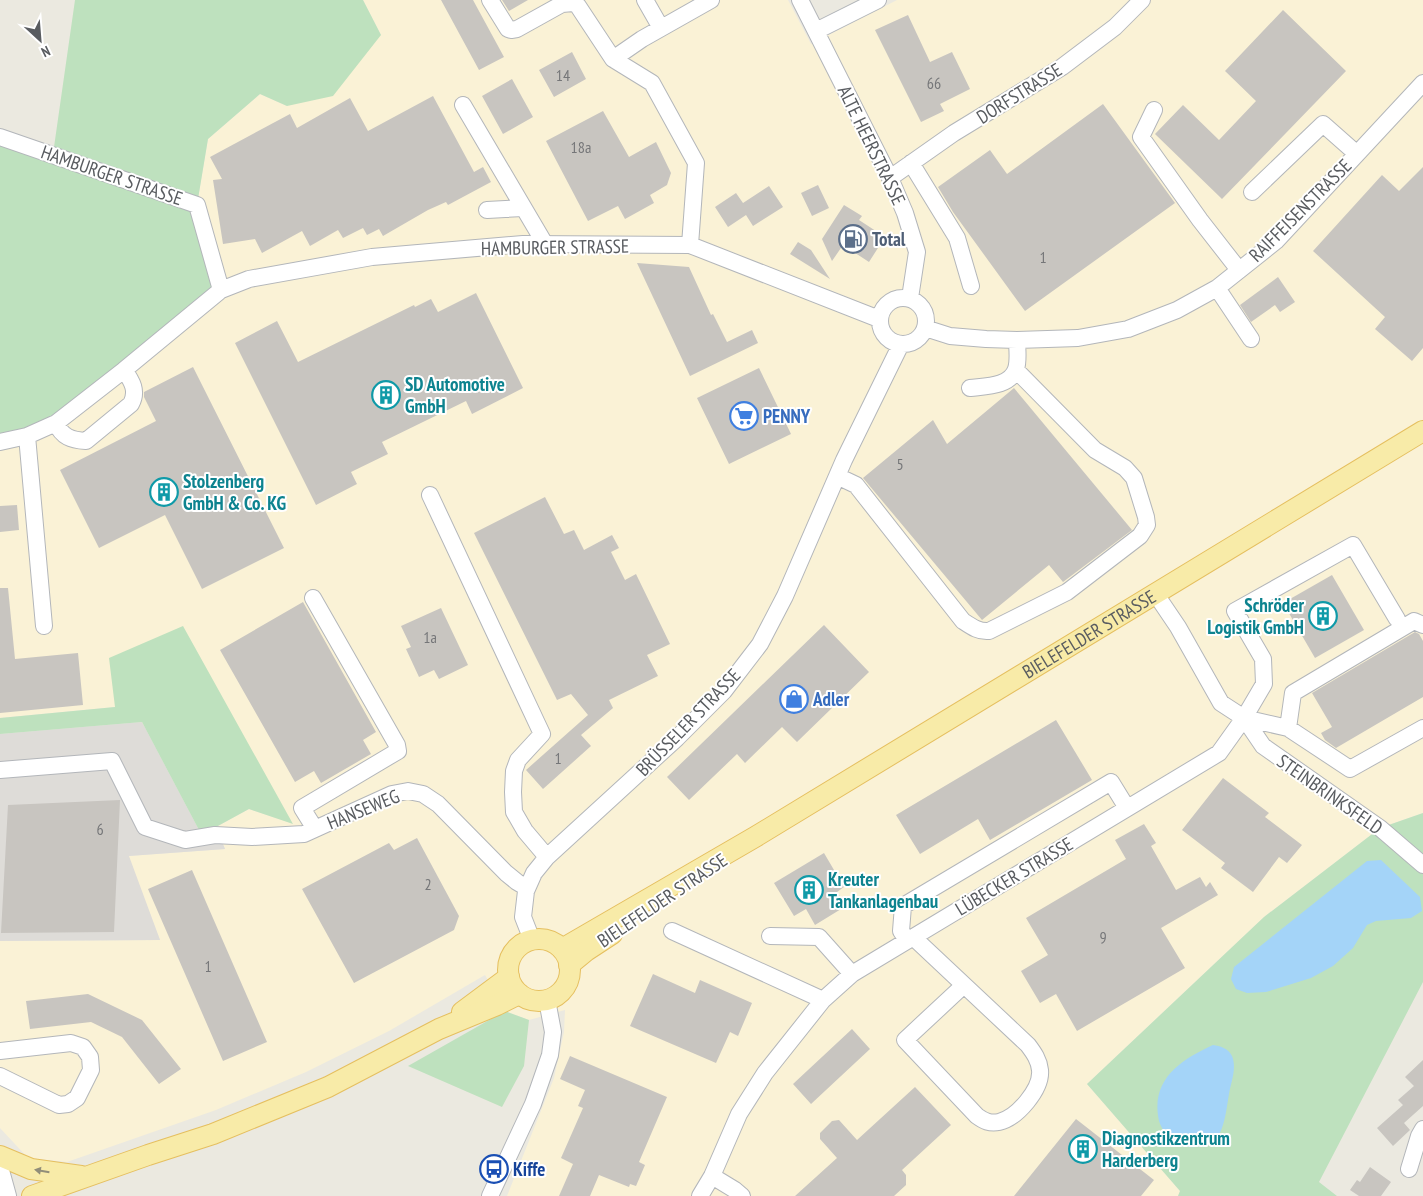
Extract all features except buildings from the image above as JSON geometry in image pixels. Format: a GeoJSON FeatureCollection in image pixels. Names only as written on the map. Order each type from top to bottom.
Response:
{"type":"FeatureCollection","features":[{"type":"Feature","properties":{"kind":"main road","name":"BIELEFELDER STRASSE"},"geometry":{"type":"LineString","coordinates":[[565,957],[586,951],[755,837],[1423,431]]}},
{"type":"Feature","properties":{"kind":"main road"},"geometry":{"type":"LineString","coordinates":[[532,940],[548,940],[565,957],[570,974],[567,983],[556,996],[548,1000],[528,999],[514,985],[508,967],[510,958],[515,950],[523,944],[532,940]]}},
{"type":"Feature","properties":{"kind":"main road"},"geometry":{"type":"LineString","coordinates":[[32,1196],[213,1134],[328,1087],[439,1028],[514,985]]}},
{"type":"Feature","properties":{"kind":"main road"},"geometry":{"type":"LineString","coordinates":[[0,1156],[30,1169],[86,1177]]}},
{"type":"Feature","properties":{"kind":"street"},"geometry":{"type":"LineString","coordinates":[[490,0],[511,30],[517,30],[562,4],[573,3],[578,6],[613,58],[652,83],[696,163],[690,245]]}},
{"type":"Feature","properties":{"kind":"street"},"geometry":{"type":"LineString","coordinates":[[645,0],[660,28]]}},
{"type":"Feature","properties":{"kind":"street"},"geometry":{"type":"LineString","coordinates":[[613,58],[660,28],[711,0]]}},
{"type":"Feature","properties":{"kind":"street","name":"ALTE HEERSTRASSE"},"geometry":{"type":"LineString","coordinates":[[800,0],[890,178],[905,213],[917,252],[910,298]]}},
{"type":"Feature","properties":{"kind":"street"},"geometry":{"type":"LineString","coordinates":[[816,31],[878,0]]}},
{"type":"Feature","properties":{"kind":"street","name":"DORFSTRASSE"},"geometry":{"type":"LineString","coordinates":[[890,178],[954,133],[1062,67],[1115,27],[1142,0]]}},
{"type":"Feature","properties":{"kind":"street","name":"RAIFFEISENSTRASSE"},"geometry":{"type":"LineString","coordinates":[[925,328],[950,336],[1017,340],[1078,338],[1128,329],[1177,310],[1217,288],[1276,240],[1423,83]]}},
{"type":"Feature","properties":{"kind":"street"},"geometry":{"type":"LineString","coordinates":[[463,105],[545,244]]}},
{"type":"Feature","properties":{"kind":"street"},"geometry":{"type":"LineString","coordinates":[[1154,110],[1141,137],[1200,220],[1239,270]]}},
{"type":"Feature","properties":{"kind":"street"},"geometry":{"type":"LineString","coordinates":[[1252,192],[1323,124],[1357,154]]}},
{"type":"Feature","properties":{"kind":"street","name":"HAMBURGER STRASSE"},"geometry":{"type":"LineString","coordinates":[[0,136],[197,205],[221,290]]}},
{"type":"Feature","properties":{"kind":"street"},"geometry":{"type":"LineString","coordinates":[[911,163],[957,238],[971,286]]}},
{"type":"Feature","properties":{"kind":"street"},"geometry":{"type":"LineString","coordinates":[[486,210],[523,208]]}},
{"type":"Feature","properties":{"kind":"street","name":"HAMBURGER STRASSE"},"geometry":{"type":"LineString","coordinates":[[0,442],[26,436],[56,423],[221,290],[249,279],[372,257],[523,244],[690,245],[879,319]]}},
{"type":"Feature","properties":{"kind":"street"},"geometry":{"type":"LineString","coordinates":[[1217,288],[1251,339]]}},
{"type":"Feature","properties":{"kind":"street"},"geometry":{"type":"LineString","coordinates":[[896,298],[910,298],[922,307],[926,321],[925,328],[915,340],[895,342],[883,334],[880,327],[880,312],[890,301],[896,298]]}},
{"type":"Feature","properties":{"kind":"street"},"geometry":{"type":"LineString","coordinates":[[970,388],[1002,383],[1008,380],[1016,370],[1017,340]]}},
{"type":"Feature","properties":{"kind":"street","name":"BRÜSSELER STRASSE"},"geometry":{"type":"LineString","coordinates":[[532,940],[523,917],[528,888],[534,873],[547,857],[677,738],[724,691],[760,644],[800,580],[837,476],[837,457],[872,399],[895,342]]}},
{"type":"Feature","properties":{"kind":"street"},"geometry":{"type":"LineString","coordinates":[[56,423],[59,430],[72,440],[86,441],[131,404],[134,398],[134,385],[124,370]]}},
{"type":"Feature","properties":{"kind":"street"},"geometry":{"type":"LineString","coordinates":[[837,476],[856,485],[963,621],[972,627],[982,632],[990,631],[1067,592],[1140,536],[1146,525],[1146,517],[1134,478],[1125,468],[1096,450],[1016,370]]}},
{"type":"Feature","properties":{"kind":"street"},"geometry":{"type":"LineString","coordinates":[[26,436],[44,626]]}},
{"type":"Feature","properties":{"kind":"street"},"geometry":{"type":"LineString","coordinates":[[430,495],[542,734],[518,760],[514,771],[513,792],[514,812],[525,831],[547,857]]}},
{"type":"Feature","properties":{"kind":"street","name":"LÜBECKER STRASSE"},"geometry":{"type":"LineString","coordinates":[[700,1196],[712,1176],[739,1114],[765,1073],[823,1000],[852,974],[1219,753],[1244,718],[1264,684],[1263,659],[1235,611],[1353,545],[1398,619]]}},
{"type":"Feature","properties":{"kind":"street"},"geometry":{"type":"LineString","coordinates":[[1155,593],[1178,627],[1221,703],[1244,718],[1288,728],[1350,769],[1423,728]]}},
{"type":"Feature","properties":{"kind":"street"},"geometry":{"type":"LineString","coordinates":[[313,598],[397,745],[398,751],[302,808],[315,829]]}},
{"type":"Feature","properties":{"kind":"street"},"geometry":{"type":"LineString","coordinates":[[1288,728],[1293,692],[1414,621],[1423,625]]}},
{"type":"Feature","properties":{"kind":"street","name":"STEINBRINKSFELD"},"geometry":{"type":"LineString","coordinates":[[1244,718],[1263,746],[1380,828],[1423,865]]}},
{"type":"Feature","properties":{"kind":"street","name":"HANSEWEG"},"geometry":{"type":"LineString","coordinates":[[0,770],[112,761],[145,827],[185,840],[215,836],[252,837],[304,834],[392,794],[408,791],[423,794],[438,804],[506,873],[528,888]]}},
{"type":"Feature","properties":{"kind":"street"},"geometry":{"type":"LineString","coordinates":[[964,985],[905,1040],[977,1116],[988,1122],[998,1122],[1009,1118],[1031,1098],[1038,1085],[1040,1070],[1036,1056],[1028,1045],[964,985],[901,931],[903,906],[1112,782],[1127,808]]}},
{"type":"Feature","properties":{"kind":"street"},"geometry":{"type":"LineString","coordinates":[[672,931],[823,1000]]}},
{"type":"Feature","properties":{"kind":"street"},"geometry":{"type":"LineString","coordinates":[[770,936],[819,937],[852,974]]}},
{"type":"Feature","properties":{"kind":"street"},"geometry":{"type":"LineString","coordinates":[[490,1196],[532,1104],[550,1055],[553,1032],[548,1000]]}},
{"type":"Feature","properties":{"kind":"street"},"geometry":{"type":"LineString","coordinates":[[0,1051],[71,1042],[83,1047],[90,1058],[91,1070],[77,1098],[68,1104],[59,1106],[0,1076]]}},
{"type":"Feature","properties":{"kind":"street"},"geometry":{"type":"LineString","coordinates":[[1409,1170],[1418,1136],[1423,1129]]}},
{"type":"Feature","properties":{"kind":"street"},"geometry":{"type":"LineString","coordinates":[[0,1167],[8,1196]]}},
{"type":"Feature","properties":{"kind":"street"},"geometry":{"type":"LineString","coordinates":[[712,1176],[742,1196]]}},
{"type":"Feature","properties":{"kind":"shaded area"},"geometry":{"type":"Polygon","coordinates":[[[363,0],[788,0],[811,44],[897,0],[1423,0],[1423,813],[1380,828],[1264,917],[1087,1084],[1180,1191],[1178,1196],[507,1196],[554,1078],[564,1032],[565,1010],[529,1020],[505,1011],[485,975],[389,1031],[306,1072],[216,1110],[67,1162],[28,1158],[0,1128],[0,941],[160,940],[128,856],[225,849],[216,827],[249,809],[292,823],[115,707],[0,718],[0,442],[197,205],[208,139],[260,94],[287,106],[381,35],[363,0]]]}},
{"type":"Feature","properties":{"kind":"shaded area"},"geometry":{"type":"Polygon","coordinates":[[[142,722],[199,830],[216,827],[225,849],[129,856],[160,940],[0,941],[0,734],[142,722]]]}},
{"type":"Feature","properties":{"kind":"green space"},"geometry":{"type":"Polygon","coordinates":[[[75,0],[363,0],[381,35],[333,96],[287,106],[260,94],[208,139],[197,205],[221,290],[56,423],[0,442],[0,137],[53,154],[75,0]]]}},
{"type":"Feature","properties":{"kind":"green space"},"geometry":{"type":"Polygon","coordinates":[[[183,626],[293,824],[249,809],[216,827],[199,830],[142,722],[0,734],[0,718],[115,707],[109,658],[183,626]]]}},
{"type":"Feature","properties":{"kind":"green space"},"geometry":{"type":"Polygon","coordinates":[[[1423,813],[1423,982],[1319,1182],[1337,1196],[1178,1196],[1180,1191],[1087,1084],[1264,917],[1380,828],[1423,813]]]}},
{"type":"Feature","properties":{"kind":"green space"},"geometry":{"type":"Polygon","coordinates":[[[505,1011],[529,1020],[524,1066],[502,1107],[408,1066],[505,1011]]]}},
{"type":"Feature","properties":{"kind":"water"},"geometry":{"type":"Polygon","coordinates":[[[1381,860],[1420,897],[1422,911],[1411,918],[1376,921],[1367,925],[1353,948],[1333,966],[1311,978],[1266,992],[1247,993],[1236,989],[1231,979],[1234,967],[1367,861],[1381,860]]]}},
{"type":"Feature","properties":{"kind":"water"},"geometry":{"type":"Polygon","coordinates":[[[1213,1045],[1226,1049],[1232,1056],[1234,1065],[1223,1124],[1219,1134],[1211,1142],[1205,1145],[1187,1147],[1170,1138],[1160,1125],[1157,1107],[1159,1094],[1163,1083],[1170,1073],[1189,1057],[1213,1045]]]}},
{"type":"Feature","properties":{"kind":"place","name":"Total"},"geometry":{"type":"Point","coordinates":[853,239]}},
{"type":"Feature","properties":{"kind":"place","name":"SD Automotive GmbH"},"geometry":{"type":"Point","coordinates":[386,395]}},
{"type":"Feature","properties":{"kind":"place","name":"PENNY"},"geometry":{"type":"Point","coordinates":[744,416]}},
{"type":"Feature","properties":{"kind":"place","name":"Stolzenberg GmbH & Co. KG"},"geometry":{"type":"Point","coordinates":[164,492]}},
{"type":"Feature","properties":{"kind":"place","name":"Schröder Logistik GmbH"},"geometry":{"type":"Point","coordinates":[1323,616]}},
{"type":"Feature","properties":{"kind":"place","name":"Adler"},"geometry":{"type":"Point","coordinates":[794,699]}},
{"type":"Feature","properties":{"kind":"place","name":"Kreuter Tankanlagenbau"},"geometry":{"type":"Point","coordinates":[809,890]}},
{"type":"Feature","properties":{"kind":"place","name":"Diagnostikzentrum Harderberg"},"geometry":{"type":"Point","coordinates":[1083,1149]}},
{"type":"Feature","properties":{"kind":"place","name":"Kiffe"},"geometry":{"type":"Point","coordinates":[494,1169]}}]}
